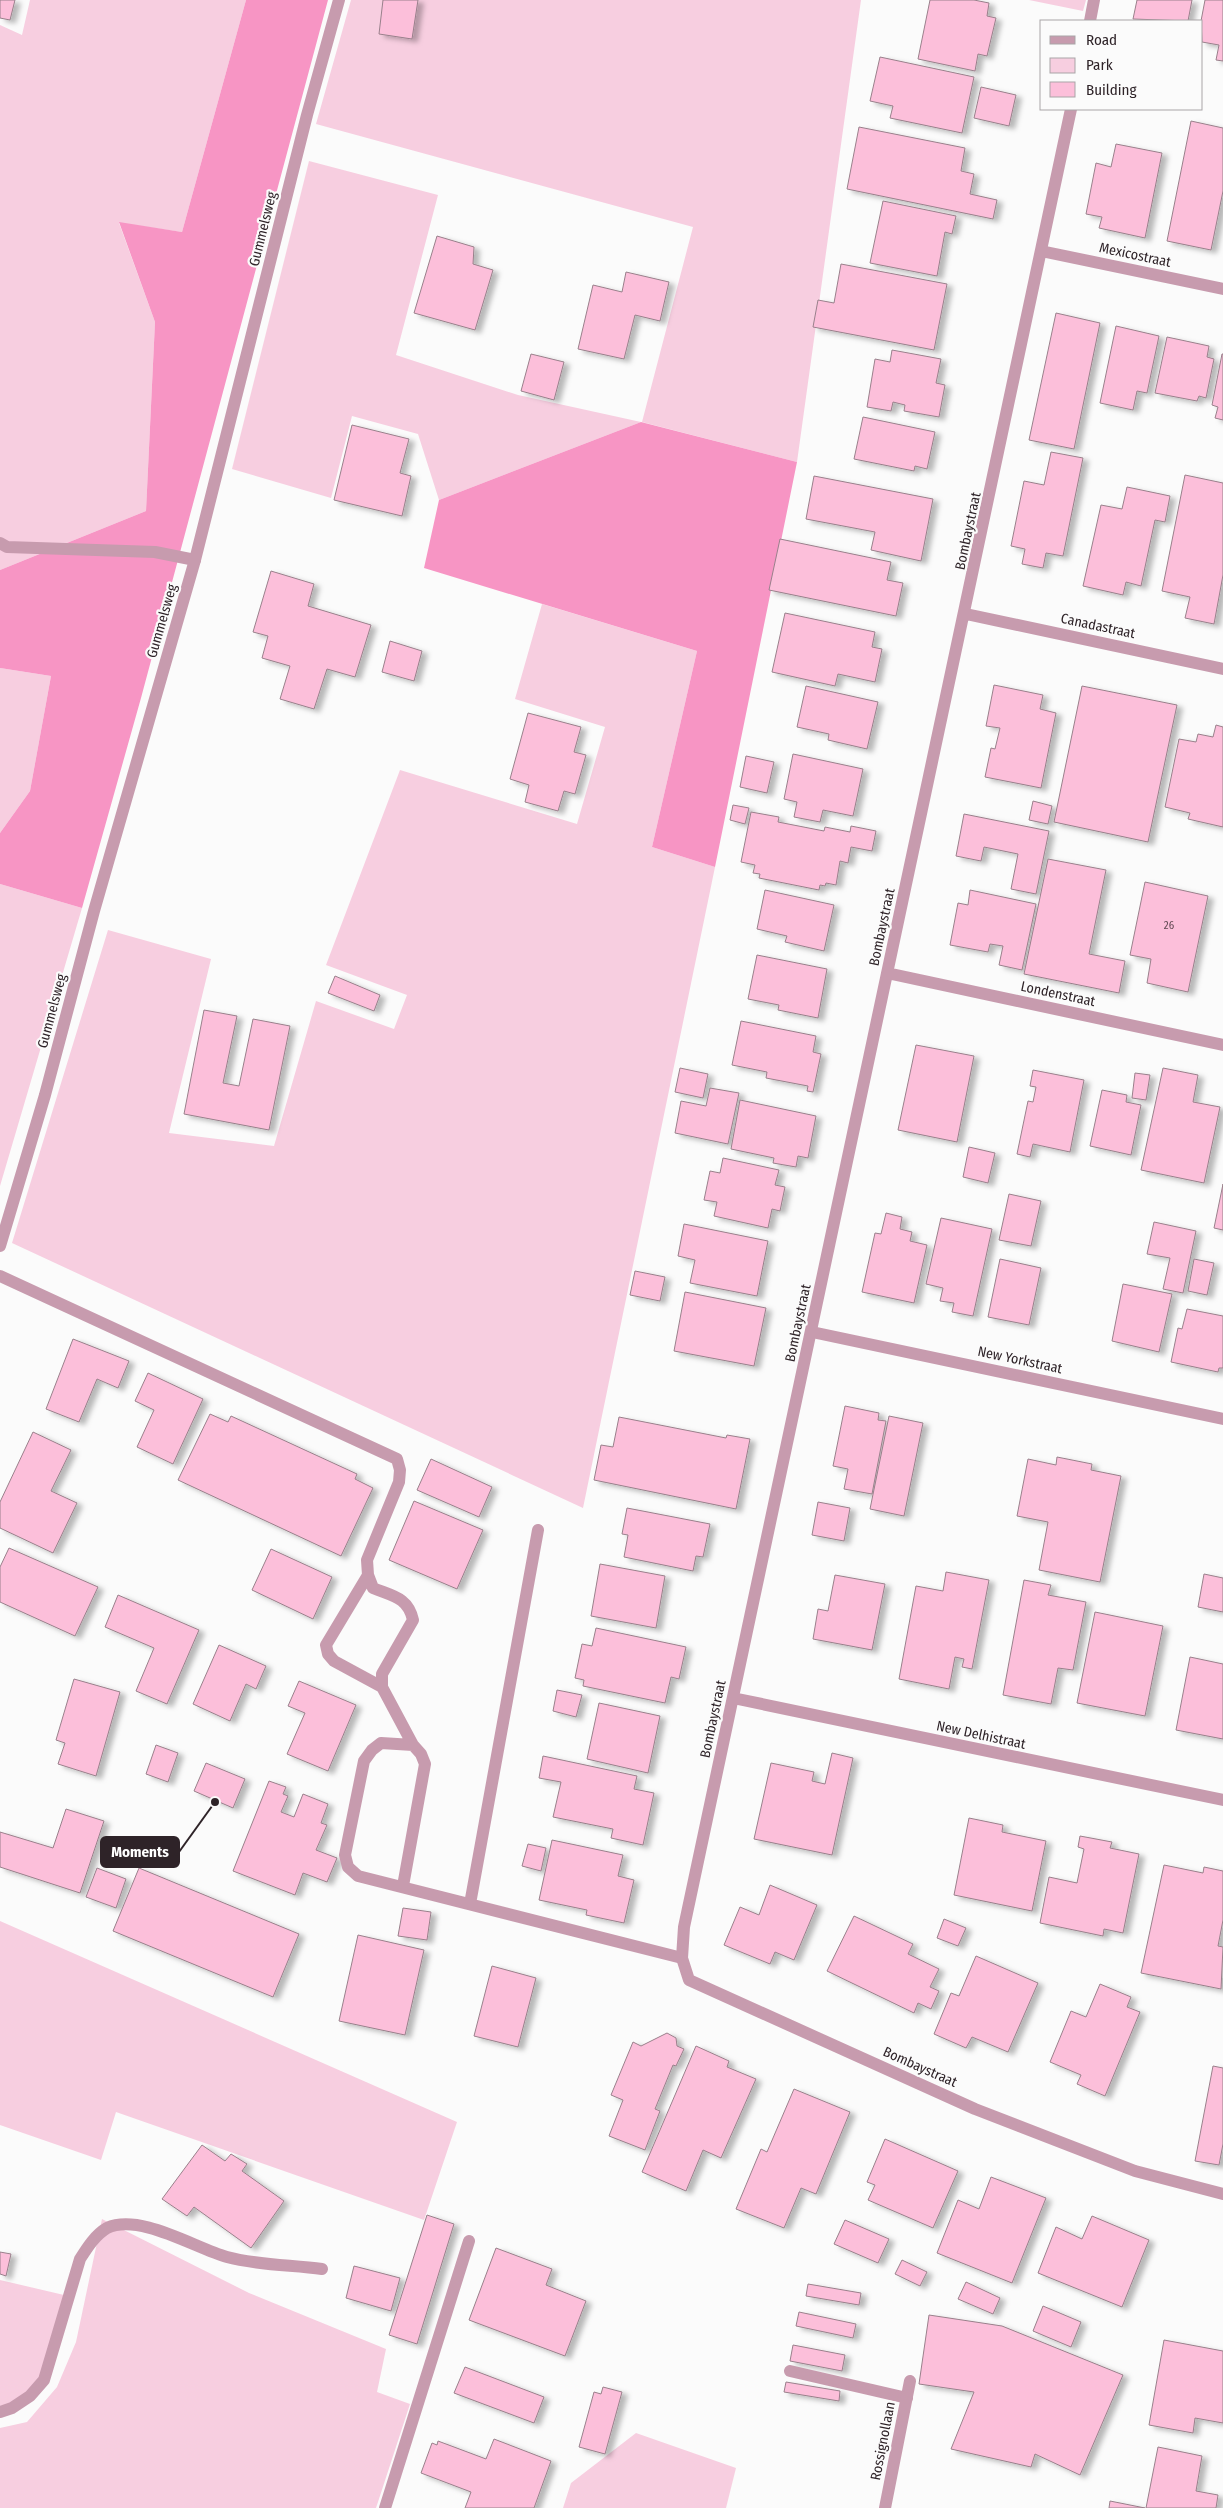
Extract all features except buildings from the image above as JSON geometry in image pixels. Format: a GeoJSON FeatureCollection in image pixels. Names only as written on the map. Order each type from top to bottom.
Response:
{"type":"FeatureCollection","features":[{"type":"Feature","properties":{"kind":"street","name":"Gummelsweg"},"geometry":{"type":"LineString","coordinates":[[0,1246],[45,1095],[94,912],[195,560],[307,115],[339,0]]}},
{"type":"Feature","properties":{"kind":"street"},"geometry":{"type":"LineString","coordinates":[[1090,20],[1094,0]]}},
{"type":"Feature","properties":{"kind":"street","name":"Bombaystraat"},"geometry":{"type":"LineString","coordinates":[[1071,110],[966,614],[887,973],[684,1927],[682,1958],[689,1980],[975,2109],[1135,2171],[1223,2194]]}},
{"type":"Feature","properties":{"kind":"street","name":"Mexicostraat"},"geometry":{"type":"LineString","coordinates":[[1041,251],[1223,289]]}},
{"type":"Feature","properties":{"kind":"street"},"geometry":{"type":"LineString","coordinates":[[0,543],[8,547],[155,552],[195,560]]}},
{"type":"Feature","properties":{"kind":"street","name":"Canadastraat"},"geometry":{"type":"LineString","coordinates":[[966,614],[1223,669]]}},
{"type":"Feature","properties":{"kind":"street","name":"Londenstraat"},"geometry":{"type":"LineString","coordinates":[[887,973],[1223,1045]]}},
{"type":"Feature","properties":{"kind":"street"},"geometry":{"type":"LineString","coordinates":[[0,1276],[397,1459],[400,1470],[399,1482],[367,1560],[368,1575],[372,1588],[402,1600],[410,1609],[413,1620],[382,1674],[382,1687],[425,1764],[403,1886]]}},
{"type":"Feature","properties":{"kind":"street","name":"New Yorkstraat"},"geometry":{"type":"LineString","coordinates":[[812,1332],[1223,1419]]}},
{"type":"Feature","properties":{"kind":"street"},"geometry":{"type":"LineString","coordinates":[[470,1904],[538,1530]]}},
{"type":"Feature","properties":{"kind":"street"},"geometry":{"type":"LineString","coordinates":[[368,1575],[326,1645],[328,1654],[334,1661],[382,1687]]}},
{"type":"Feature","properties":{"kind":"street","name":"New Delhistraat"},"geometry":{"type":"LineString","coordinates":[[733,1698],[1223,1800]]}},
{"type":"Feature","properties":{"kind":"street"},"geometry":{"type":"LineString","coordinates":[[413,1745],[381,1743],[364,1761],[345,1855],[348,1867],[358,1876],[682,1958]]}},
{"type":"Feature","properties":{"kind":"street"},"geometry":{"type":"LineString","coordinates":[[0,2412],[12,2408],[30,2396],[44,2380],[80,2259],[91,2242],[107,2228],[128,2224],[147,2227],[228,2257],[322,2269]]}},
{"type":"Feature","properties":{"kind":"street"},"geometry":{"type":"LineString","coordinates":[[385,2508],[469,2242]]}},
{"type":"Feature","properties":{"kind":"street"},"geometry":{"type":"LineString","coordinates":[[790,2371],[907,2398]]}},
{"type":"Feature","properties":{"kind":"street","name":"Rossignollaan"},"geometry":{"type":"LineString","coordinates":[[885,2508],[910,2381]]}},
{"type":"Feature","properties":{"kind":"green space"},"geometry":{"type":"Polygon","coordinates":[[[30,0],[246,0],[182,232],[119,223],[155,322],[146,511],[0,570],[0,25],[22,35],[30,0]]]}},
{"type":"Feature","properties":{"kind":"green space"},"geometry":{"type":"Polygon","coordinates":[[[351,0],[861,0],[797,462],[642,422],[693,227],[316,124],[351,0]]]}},
{"type":"Feature","properties":{"kind":"green space"},"geometry":{"type":"Polygon","coordinates":[[[1029,0],[1086,0],[1083,11],[1029,0]]]}},
{"type":"Feature","properties":{"kind":"green space"},"geometry":{"type":"Polygon","coordinates":[[[309,161],[438,195],[396,355],[518,395],[641,422],[439,500],[418,434],[352,416],[331,498],[232,469],[309,161]]]}},
{"type":"Feature","properties":{"kind":"green space"},"geometry":{"type":"Polygon","coordinates":[[[542,604],[697,651],[652,847],[715,867],[583,1508],[12,1243],[108,930],[211,959],[169,1133],[274,1146],[316,1001],[394,1029],[407,995],[326,965],[400,770],[577,824],[605,727],[515,699],[542,604]]]}},
{"type":"Feature","properties":{"kind":"green space"},"geometry":{"type":"Polygon","coordinates":[[[0,668],[51,676],[30,791],[0,833],[0,668]]]}},
{"type":"Feature","properties":{"kind":"green space"},"geometry":{"type":"Polygon","coordinates":[[[0,884],[82,908],[0,1186],[0,884]]]}},
{"type":"Feature","properties":{"kind":"green space"},"geometry":{"type":"Polygon","coordinates":[[[0,1921],[457,2122],[424,2220],[116,2112],[101,2160],[0,2125],[0,1921]]]}},
{"type":"Feature","properties":{"kind":"green space"},"geometry":{"type":"Polygon","coordinates":[[[102,2219],[249,2293],[386,2349],[377,2392],[410,2404],[376,2508],[0,2508],[0,2428],[27,2422],[57,2387],[76,2342],[102,2219]]]}},
{"type":"Feature","properties":{"kind":"green space"},"geometry":{"type":"Polygon","coordinates":[[[0,2280],[64,2295],[45,2375],[17,2402],[0,2406],[0,2280]]]}},
{"type":"Feature","properties":{"kind":"green space"},"geometry":{"type":"Polygon","coordinates":[[[636,2433],[736,2468],[726,2508],[563,2508],[571,2483],[636,2433]]]}},
{"type":"Feature","properties":{"kind":"shaded area"},"geometry":{"type":"Polygon","coordinates":[[[246,0],[328,0],[141,698],[82,908],[0,884],[0,833],[30,791],[51,676],[0,668],[0,570],[146,511],[155,322],[119,222],[182,232],[246,0]]]}},
{"type":"Feature","properties":{"kind":"shaded area"},"geometry":{"type":"Polygon","coordinates":[[[641,422],[797,462],[715,867],[652,847],[697,651],[424,568],[439,500],[641,422]]]}},
{"type":"Feature","properties":{"kind":"place","name":"Moments"},"geometry":{"type":"Point","coordinates":[215,1802]}}]}
